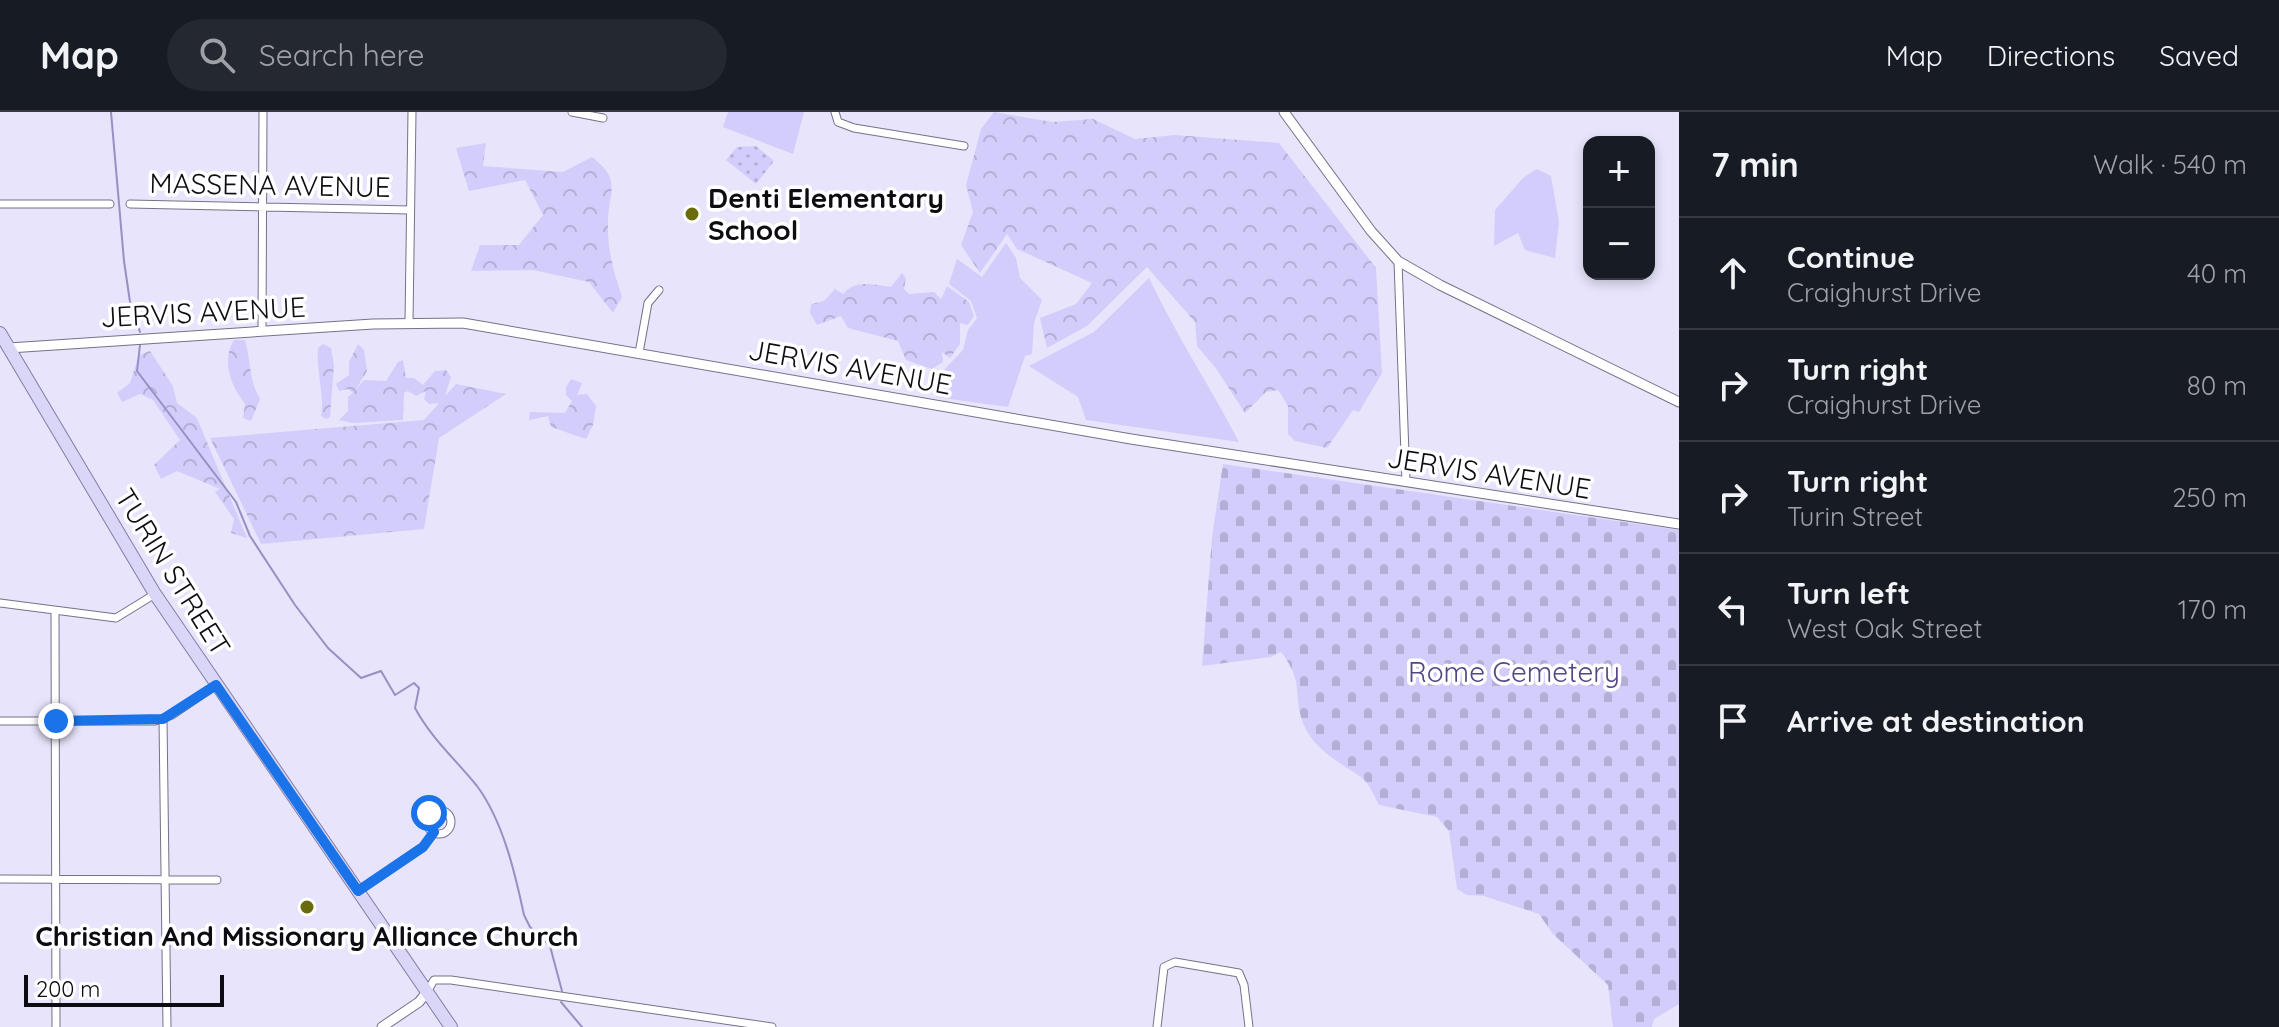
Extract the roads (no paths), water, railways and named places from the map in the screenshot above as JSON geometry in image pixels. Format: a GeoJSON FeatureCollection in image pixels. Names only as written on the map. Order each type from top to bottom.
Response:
{"type":"FeatureCollection","features":[{"type":"Feature","properties":{"kind":"main road","name":"TURIN STREET"},"geometry":{"type":"LineString","coordinates":[[0,333],[155,594],[451,1027]]}},
{"type":"Feature","properties":{"kind":"street"},"geometry":{"type":"LineString","coordinates":[[262,330],[263,112]]}},
{"type":"Feature","properties":{"kind":"street"},"geometry":{"type":"LineString","coordinates":[[409,322],[412,112]]}},
{"type":"Feature","properties":{"kind":"street"},"geometry":{"type":"LineString","coordinates":[[572,112],[603,118]]}},
{"type":"Feature","properties":{"kind":"street"},"geometry":{"type":"LineString","coordinates":[[835,112],[838,122],[854,128],[964,146]]}},
{"type":"Feature","properties":{"kind":"street"},"geometry":{"type":"LineString","coordinates":[[1284,112],[1371,231],[1398,261],[1440,285],[1679,402]]}},
{"type":"Feature","properties":{"kind":"street","name":"MASSENA AVENUE"},"geometry":{"type":"LineString","coordinates":[[0,204],[110,204]]}},
{"type":"Feature","properties":{"kind":"street","name":"MASSENA AVENUE"},"geometry":{"type":"LineString","coordinates":[[130,204],[410,210]]}},
{"type":"Feature","properties":{"kind":"street"},"geometry":{"type":"LineString","coordinates":[[1398,261],[1406,482]]}},
{"type":"Feature","properties":{"kind":"street"},"geometry":{"type":"LineString","coordinates":[[639,353],[648,303],[659,290]]}},
{"type":"Feature","properties":{"kind":"street","name":"JERVIS AVENUE"},"geometry":{"type":"LineString","coordinates":[[9,348],[262,330],[409,322],[463,323],[1131,439],[1679,524]]}},
{"type":"Feature","properties":{"kind":"street"},"geometry":{"type":"LineString","coordinates":[[0,603],[116,618],[155,594]]}},
{"type":"Feature","properties":{"kind":"street"},"geometry":{"type":"LineString","coordinates":[[55,611],[56,1027]]}},
{"type":"Feature","properties":{"kind":"street"},"geometry":{"type":"LineString","coordinates":[[0,721],[163,719],[216,685]]}},
{"type":"Feature","properties":{"kind":"street"},"geometry":{"type":"LineString","coordinates":[[163,719],[167,1027]]}},
{"type":"Feature","properties":{"kind":"street"},"geometry":{"type":"LineString","coordinates":[[358,891],[423,847],[434,832]]}},
{"type":"Feature","properties":{"kind":"street"},"geometry":{"type":"LineString","coordinates":[[0,879],[217,880]]}},
{"type":"Feature","properties":{"kind":"street"},"geometry":{"type":"LineString","coordinates":[[1157,1027],[1164,967],[1175,962],[1239,973],[1244,985],[1249,1027]]}},
{"type":"Feature","properties":{"kind":"street"},"geometry":{"type":"LineString","coordinates":[[382,1027],[419,1002],[434,980],[772,1027]]}},
{"type":"Feature","properties":{"kind":"waterway"},"geometry":{"type":"LineString","coordinates":[[111,112],[124,261],[130,302],[140,332]]}},
{"type":"Feature","properties":{"kind":"waterway"},"geometry":{"type":"LineString","coordinates":[[140,345],[137,371],[236,502],[250,536],[295,605],[328,648],[361,678],[381,671],[395,695],[414,683],[419,688],[415,708],[421,719],[477,786],[494,815],[512,865],[524,915],[530,927],[550,946],[562,991]]}},
{"type":"Feature","properties":{"kind":"waterway"},"geometry":{"type":"LineString","coordinates":[[561,1002],[582,1027]]}},
{"type":"Feature","properties":{"kind":"place","name":"Denti Elementary School"},"geometry":{"type":"Point","coordinates":[692,214]}},
{"type":"Feature","properties":{"kind":"place","name":"Christian And Missionary Alliance Church"},"geometry":{"type":"Point","coordinates":[307,907]}},
{"type":"Feature","properties":{"kind":"park label","name":"Rome Cemetery"},"geometry":{"type":"Point","coordinates":[1514,672]}}]}
